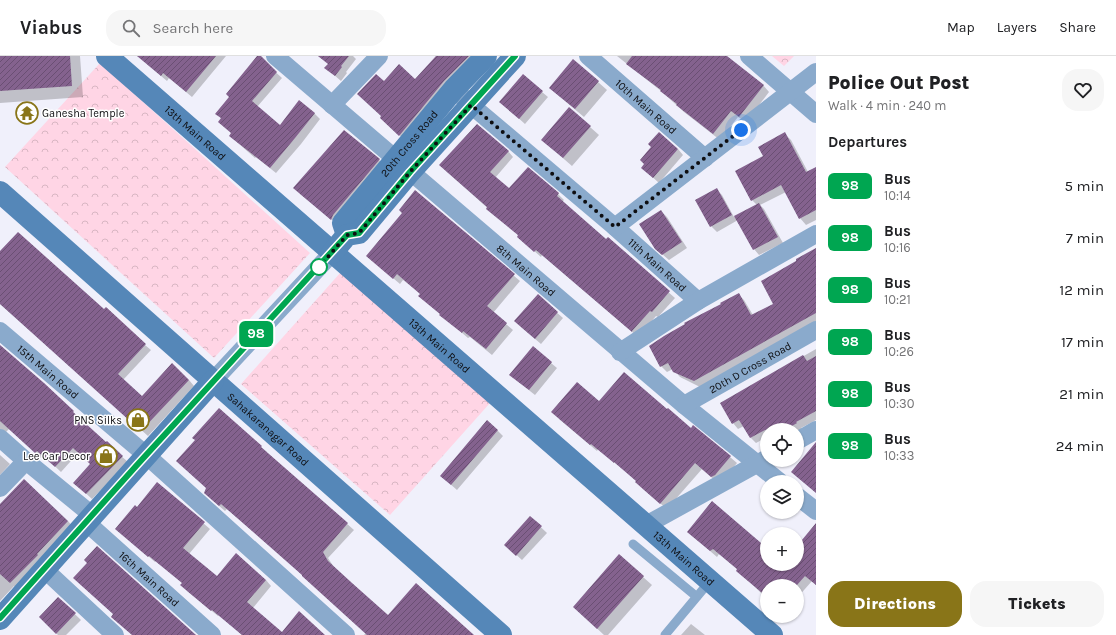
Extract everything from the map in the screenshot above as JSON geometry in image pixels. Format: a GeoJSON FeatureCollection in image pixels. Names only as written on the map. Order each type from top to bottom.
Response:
{"type":"FeatureCollection","features":[{"type":"Feature","properties":{"kind":"street","name":"13th Main Road"},"geometry":{"type":"LineString","coordinates":[[107,56],[646,525],[703,589],[772,635]]}},
{"type":"Feature","properties":{"kind":"street","name":"8th Main Road"},"geometry":{"type":"LineString","coordinates":[[275,56],[620,352],[684,405],[760,460]]}},
{"type":"Feature","properties":{"kind":"street"},"geometry":{"type":"LineString","coordinates":[[332,105],[379,56]]}},
{"type":"Feature","properties":{"kind":"street","name":"20th Cross Road"},"geometry":{"type":"LineString","coordinates":[[0,618],[213,381],[347,235],[359,233],[454,89],[486,56]]}},
{"type":"Feature","properties":{"kind":"street","name":"20th Cross Road"},"geometry":{"type":"LineString","coordinates":[[403,165],[471,105],[515,56]]}},
{"type":"Feature","properties":{"kind":"street","name":"10th Main Road"},"geometry":{"type":"LineString","coordinates":[[588,56],[705,158]]}},
{"type":"Feature","properties":{"kind":"street"},"geometry":{"type":"LineString","coordinates":[[750,56],[816,114]]}},
{"type":"Feature","properties":{"kind":"street"},"geometry":{"type":"LineString","coordinates":[[615,227],[816,72]]}},
{"type":"Feature","properties":{"kind":"street","name":"11th Main Road"},"geometry":{"type":"LineString","coordinates":[[454,89],[615,227],[698,301]]}},
{"type":"Feature","properties":{"kind":"street","name":"Sahakaranagar Road"},"geometry":{"type":"LineString","coordinates":[[0,192],[500,635]]}},
{"type":"Feature","properties":{"kind":"street"},"geometry":{"type":"LineString","coordinates":[[620,352],[698,301],[816,234]]}},
{"type":"Feature","properties":{"kind":"street","name":"20th D Cross Road"},"geometry":{"type":"LineString","coordinates":[[684,405],[816,330]]}},
{"type":"Feature","properties":{"kind":"street","name":"15th Main Road"},"geometry":{"type":"LineString","coordinates":[[3,333],[146,455],[346,635]]}},
{"type":"Feature","properties":{"kind":"street"},"geometry":{"type":"LineString","coordinates":[[804,437],[816,430]]}},
{"type":"Feature","properties":{"kind":"street","name":"16th Main Road"},"geometry":{"type":"LineString","coordinates":[[0,438],[89,519],[212,635]]}},
{"type":"Feature","properties":{"kind":"street"},"geometry":{"type":"LineString","coordinates":[[0,488],[26,461]]}},
{"type":"Feature","properties":{"kind":"street"},"geometry":{"type":"LineString","coordinates":[[646,525],[760,462]]}},
{"type":"Feature","properties":{"kind":"street","name":"8th Main Road"},"geometry":{"type":"LineString","coordinates":[[767,467],[774,475]]}},
{"type":"Feature","properties":{"kind":"street"},"geometry":{"type":"LineString","coordinates":[[804,502],[816,511]]}},
{"type":"Feature","properties":{"kind":"street"},"geometry":{"type":"LineString","coordinates":[[44,569],[115,635]]}},
{"type":"Feature","properties":{"kind":"lane"},"geometry":{"type":"LineString","coordinates":[[633,544],[703,589],[665,635]]}},
{"type":"Feature","properties":{"kind":"green space"},"geometry":{"type":"Polygon","coordinates":[[[772,56],[794,56],[784,66],[772,56]]]}},
{"type":"Feature","properties":{"kind":"green space"},"geometry":{"type":"Polygon","coordinates":[[[100,63],[310,253],[214,358],[5,167],[100,63]]]}},
{"type":"Feature","properties":{"kind":"green space"},"geometry":{"type":"Polygon","coordinates":[[[341,272],[490,403],[390,515],[241,384],[341,272]]]}},
{"type":"Feature","properties":{"kind":"building"},"geometry":{"type":"Polygon","coordinates":[[[0,56],[70,56],[72,86],[0,91],[0,56]]]}},
{"type":"Feature","properties":{"kind":"building"},"geometry":{"type":"Polygon","coordinates":[[[137,56],[216,56],[186,92],[163,73],[161,76],[137,56]]]}},
{"type":"Feature","properties":{"kind":"building"},"geometry":{"type":"Polygon","coordinates":[[[257,56],[261,56],[277,72],[252,101],[280,125],[299,100],[315,113],[270,168],[229,136],[231,133],[218,122],[221,118],[215,114],[229,97],[226,94],[257,56]]]}},
{"type":"Feature","properties":{"kind":"building"},"geometry":{"type":"Polygon","coordinates":[[[318,56],[349,56],[335,76],[324,68],[328,64],[318,56]]]}},
{"type":"Feature","properties":{"kind":"building"},"geometry":{"type":"Polygon","coordinates":[[[436,56],[469,56],[444,81],[399,136],[380,118],[381,116],[357,94],[376,74],[384,81],[399,64],[415,79],[436,56]]]}},
{"type":"Feature","properties":{"kind":"building"},"geometry":{"type":"Polygon","coordinates":[[[632,56],[727,56],[764,85],[739,117],[731,111],[713,134],[676,105],[677,104],[660,91],[661,90],[626,64],[632,56]]]}},
{"type":"Feature","properties":{"kind":"building"},"geometry":{"type":"Polygon","coordinates":[[[573,59],[599,81],[575,109],[549,88],[573,59]]]}},
{"type":"Feature","properties":{"kind":"building"},"geometry":{"type":"Polygon","coordinates":[[[523,74],[543,91],[519,119],[499,102],[523,74]]]}},
{"type":"Feature","properties":{"kind":"building"},"geometry":{"type":"Polygon","coordinates":[[[569,107],[591,126],[563,158],[541,140],[569,107]]]}},
{"type":"Feature","properties":{"kind":"building"},"geometry":{"type":"Polygon","coordinates":[[[477,124],[509,151],[490,172],[509,188],[528,167],[559,193],[557,196],[606,239],[608,237],[670,291],[632,332],[536,250],[534,252],[517,237],[518,235],[486,209],[487,207],[439,165],[477,124]]]}},
{"type":"Feature","properties":{"kind":"building"},"geometry":{"type":"Polygon","coordinates":[[[344,130],[380,159],[333,215],[331,220],[293,188],[344,130]]]}},
{"type":"Feature","properties":{"kind":"building"},"geometry":{"type":"Polygon","coordinates":[[[659,132],[678,149],[653,178],[641,168],[644,164],[640,160],[651,147],[648,144],[659,132]]]}},
{"type":"Feature","properties":{"kind":"building"},"geometry":{"type":"Polygon","coordinates":[[[785,132],[806,172],[816,167],[816,210],[799,219],[781,185],[751,201],[735,171],[763,156],[758,147],[785,132]]]}},
{"type":"Feature","properties":{"kind":"building"},"geometry":{"type":"Polygon","coordinates":[[[717,188],[732,215],[710,227],[695,200],[717,188]]]}},
{"type":"Feature","properties":{"kind":"building"},"geometry":{"type":"Polygon","coordinates":[[[415,190],[515,274],[487,306],[507,323],[486,349],[439,315],[440,314],[418,296],[420,294],[397,274],[393,279],[366,256],[402,213],[399,210],[415,190]]]}},
{"type":"Feature","properties":{"kind":"building"},"geometry":{"type":"Polygon","coordinates":[[[759,203],[778,237],[753,250],[734,216],[759,203]]]}},
{"type":"Feature","properties":{"kind":"building"},"geometry":{"type":"Polygon","coordinates":[[[661,210],[682,242],[662,255],[655,249],[639,224],[661,210]]]}},
{"type":"Feature","properties":{"kind":"building"},"geometry":{"type":"Polygon","coordinates":[[[18,232],[104,309],[106,307],[146,344],[118,374],[142,396],[172,363],[189,380],[141,431],[0,304],[0,251],[18,232]]]}},
{"type":"Feature","properties":{"kind":"building"},"geometry":{"type":"Polygon","coordinates":[[[816,248],[816,313],[694,381],[673,372],[668,363],[660,367],[649,346],[685,324],[684,323],[739,293],[751,315],[773,304],[761,281],[816,248]]]}},
{"type":"Feature","properties":{"kind":"building"},"geometry":{"type":"Polygon","coordinates":[[[538,294],[558,312],[535,339],[514,321],[538,294]]]}},
{"type":"Feature","properties":{"kind":"building"},"geometry":{"type":"Polygon","coordinates":[[[0,345],[44,383],[74,411],[73,412],[123,456],[86,494],[73,483],[90,464],[73,448],[55,467],[37,451],[35,453],[0,421],[0,345]]]}},
{"type":"Feature","properties":{"kind":"building"},"geometry":{"type":"Polygon","coordinates":[[[533,346],[552,362],[529,390],[509,375],[533,346]]]}},
{"type":"Feature","properties":{"kind":"building"},"geometry":{"type":"Polygon","coordinates":[[[803,355],[807,361],[816,356],[816,411],[796,422],[797,423],[760,423],[760,433],[750,438],[739,420],[732,424],[720,403],[803,355]]]}},
{"type":"Feature","properties":{"kind":"building"},"geometry":{"type":"Polygon","coordinates":[[[624,372],[691,428],[693,425],[731,456],[715,475],[711,477],[695,463],[660,504],[614,462],[591,444],[590,445],[551,412],[577,382],[599,401],[624,372]]]}},
{"type":"Feature","properties":{"kind":"building"},"geometry":{"type":"Polygon","coordinates":[[[219,408],[348,523],[323,552],[328,561],[352,583],[388,615],[416,583],[474,635],[367,635],[236,517],[221,504],[219,506],[204,493],[206,488],[176,461],[195,440],[192,438],[219,408]]]}},
{"type":"Feature","properties":{"kind":"building"},"geometry":{"type":"Polygon","coordinates":[[[487,420],[498,430],[451,485],[440,476],[487,420]]]}},
{"type":"Feature","properties":{"kind":"building"},"geometry":{"type":"Polygon","coordinates":[[[816,442],[816,493],[804,483],[804,475],[795,475],[791,472],[795,467],[804,467],[804,456],[816,442]]]}},
{"type":"Feature","properties":{"kind":"building"},"geometry":{"type":"Polygon","coordinates":[[[24,479],[68,521],[37,554],[38,555],[10,583],[0,574],[0,504],[24,479]]]}},
{"type":"Feature","properties":{"kind":"building"},"geometry":{"type":"Polygon","coordinates":[[[157,482],[205,522],[183,548],[217,576],[236,553],[266,580],[247,602],[282,632],[299,611],[325,635],[242,635],[180,585],[182,583],[115,529],[135,505],[137,507],[157,482]]]}},
{"type":"Feature","properties":{"kind":"building"},"geometry":{"type":"Polygon","coordinates":[[[712,501],[760,542],[760,571],[804,571],[804,538],[816,523],[816,585],[805,576],[802,579],[760,579],[760,591],[713,549],[710,551],[687,532],[712,501]]]}},
{"type":"Feature","properties":{"kind":"building"},"geometry":{"type":"Polygon","coordinates":[[[530,516],[542,526],[516,556],[504,545],[530,516]]]}},
{"type":"Feature","properties":{"kind":"building"},"geometry":{"type":"Polygon","coordinates":[[[97,546],[196,635],[132,635],[111,617],[113,614],[73,578],[87,563],[84,560],[97,546]]]}},
{"type":"Feature","properties":{"kind":"building"},"geometry":{"type":"Polygon","coordinates":[[[619,554],[644,576],[597,629],[573,607],[619,554]]]}},
{"type":"Feature","properties":{"kind":"building"},"geometry":{"type":"Polygon","coordinates":[[[58,597],[76,613],[56,634],[39,617],[58,597]]]}},
{"type":"Feature","properties":{"kind":"bus line","name":"98"},"geometry":{"type":"LineString","coordinates":[[0,618],[213,381],[347,235],[359,233],[410,172],[515,56]]}},
{"type":"Feature","properties":{"kind":"place","name":"Ganesha Temple"},"geometry":{"type":"Point","coordinates":[27,113]}},
{"type":"Feature","properties":{"kind":"place","name":"PNS Silks"},"geometry":{"type":"Point","coordinates":[138,420]}},
{"type":"Feature","properties":{"kind":"place","name":"Lee Car Decor"},"geometry":{"type":"Point","coordinates":[106,456]}},
{"type":"Feature","properties":{"kind":"route"},"geometry":{"type":"LineString","coordinates":[[319,267],[347,235],[359,233],[410,172],[471,105],[615,227],[741,130]]}}]}
